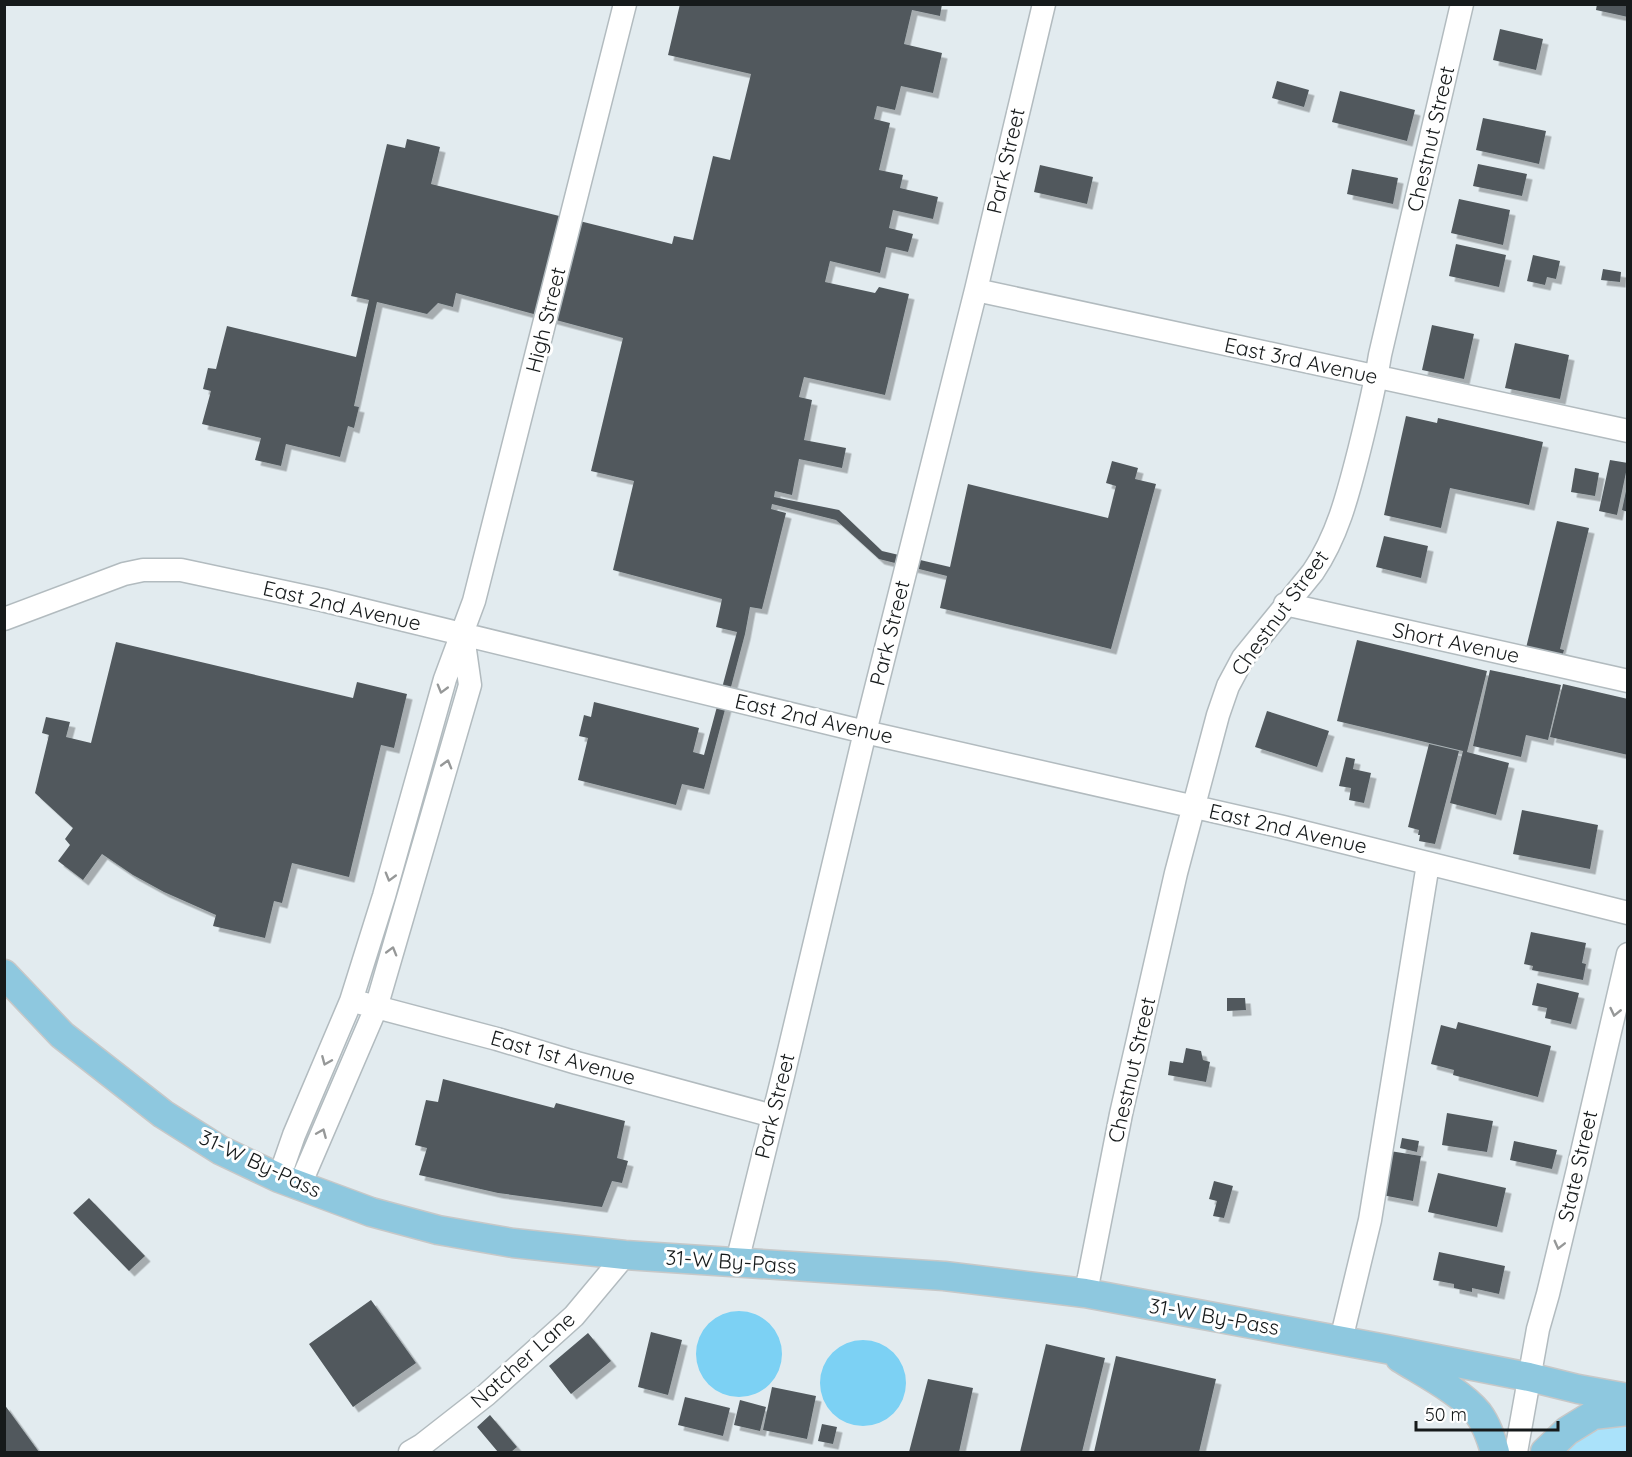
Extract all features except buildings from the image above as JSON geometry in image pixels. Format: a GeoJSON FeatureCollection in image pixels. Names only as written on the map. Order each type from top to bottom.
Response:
{"type":"FeatureCollection","features":[{"type":"Feature","properties":{"kind":"main road","name":"31-W By-Pass"},"geometry":{"type":"LineString","coordinates":[[4,974],[62,1035],[163,1114],[220,1150],[289,1182],[371,1212],[438,1230],[513,1243],[625,1255],[944,1276],[1085,1293],[1341,1340],[1628,1398]]}},
{"type":"Feature","properties":{"kind":"main road"},"geometry":{"type":"LineString","coordinates":[[1386,1349],[1458,1395],[1478,1413],[1490,1432],[1495,1452]]}},
{"type":"Feature","properties":{"kind":"main road"},"geometry":{"type":"LineString","coordinates":[[1545,1452],[1568,1431],[1593,1415],[1628,1411]]}},
{"type":"Feature","properties":{"kind":"street","name":"High Street"},"geometry":{"type":"LineString","coordinates":[[289,1182],[294,1135],[351,1001],[384,896],[445,679],[474,602],[625,4]]}},
{"type":"Feature","properties":{"kind":"street","name":"Park Street"},"geometry":{"type":"LineString","coordinates":[[737,1262],[1044,4]]}},
{"type":"Feature","properties":{"kind":"street","name":"Chestnut Street"},"geometry":{"type":"LineString","coordinates":[[1085,1293],[1121,1114],[1176,873],[1218,715],[1235,671],[1243,658],[1317,565],[1336,528],[1348,496],[1462,4]]}},
{"type":"Feature","properties":{"kind":"street","name":"East 3rd Avenue"},"geometry":{"type":"LineString","coordinates":[[976,290],[1628,431]]}},
{"type":"Feature","properties":{"kind":"street","name":"East 2nd Avenue"},"geometry":{"type":"LineString","coordinates":[[4,619],[124,574],[143,570],[181,570],[322,600],[865,732],[1283,827],[1628,913]]}},
{"type":"Feature","properties":{"kind":"street","name":"Short Avenue"},"geometry":{"type":"LineString","coordinates":[[1285,604],[1628,681]]}},
{"type":"Feature","properties":{"kind":"street"},"geometry":{"type":"LineString","coordinates":[[289,1182],[376,1008],[470,685],[463,634]]}},
{"type":"Feature","properties":{"kind":"street"},"geometry":{"type":"LineString","coordinates":[[1341,1340],[1370,1220],[1428,864]]}},
{"type":"Feature","properties":{"kind":"street","name":"State Street"},"geometry":{"type":"LineString","coordinates":[[1516,1452],[1538,1329],[1579,1166],[1628,954]]}},
{"type":"Feature","properties":{"kind":"street","name":"East 1st Avenue"},"geometry":{"type":"LineString","coordinates":[[351,1001],[774,1116]]}},
{"type":"Feature","properties":{"kind":"street","name":"Natcher Lane"},"geometry":{"type":"LineString","coordinates":[[410,1452],[486,1395],[574,1316],[625,1255]]}},
{"type":"Feature","properties":{"kind":"shaded area"},"geometry":{"type":"Polygon","coordinates":[[[739,1311],[755,1315],[769,1324],[778,1338],[782,1354],[778,1370],[769,1384],[755,1393],[739,1397],[723,1393],[709,1384],[700,1370],[696,1354],[700,1338],[709,1324],[723,1315],[739,1311]]]}},
{"type":"Feature","properties":{"kind":"shaded area"},"geometry":{"type":"Polygon","coordinates":[[[863,1340],[879,1344],[893,1353],[902,1367],[906,1383],[902,1399],[893,1413],[879,1422],[863,1426],[847,1422],[833,1413],[824,1399],[820,1383],[824,1367],[833,1353],[847,1344],[863,1340]]]}},
{"type":"Feature","properties":{"kind":"shaded area"},"geometry":{"type":"Polygon","coordinates":[[[1627,1427],[1627,1452],[1559,1452],[1587,1428],[1627,1427]]]}}]}
